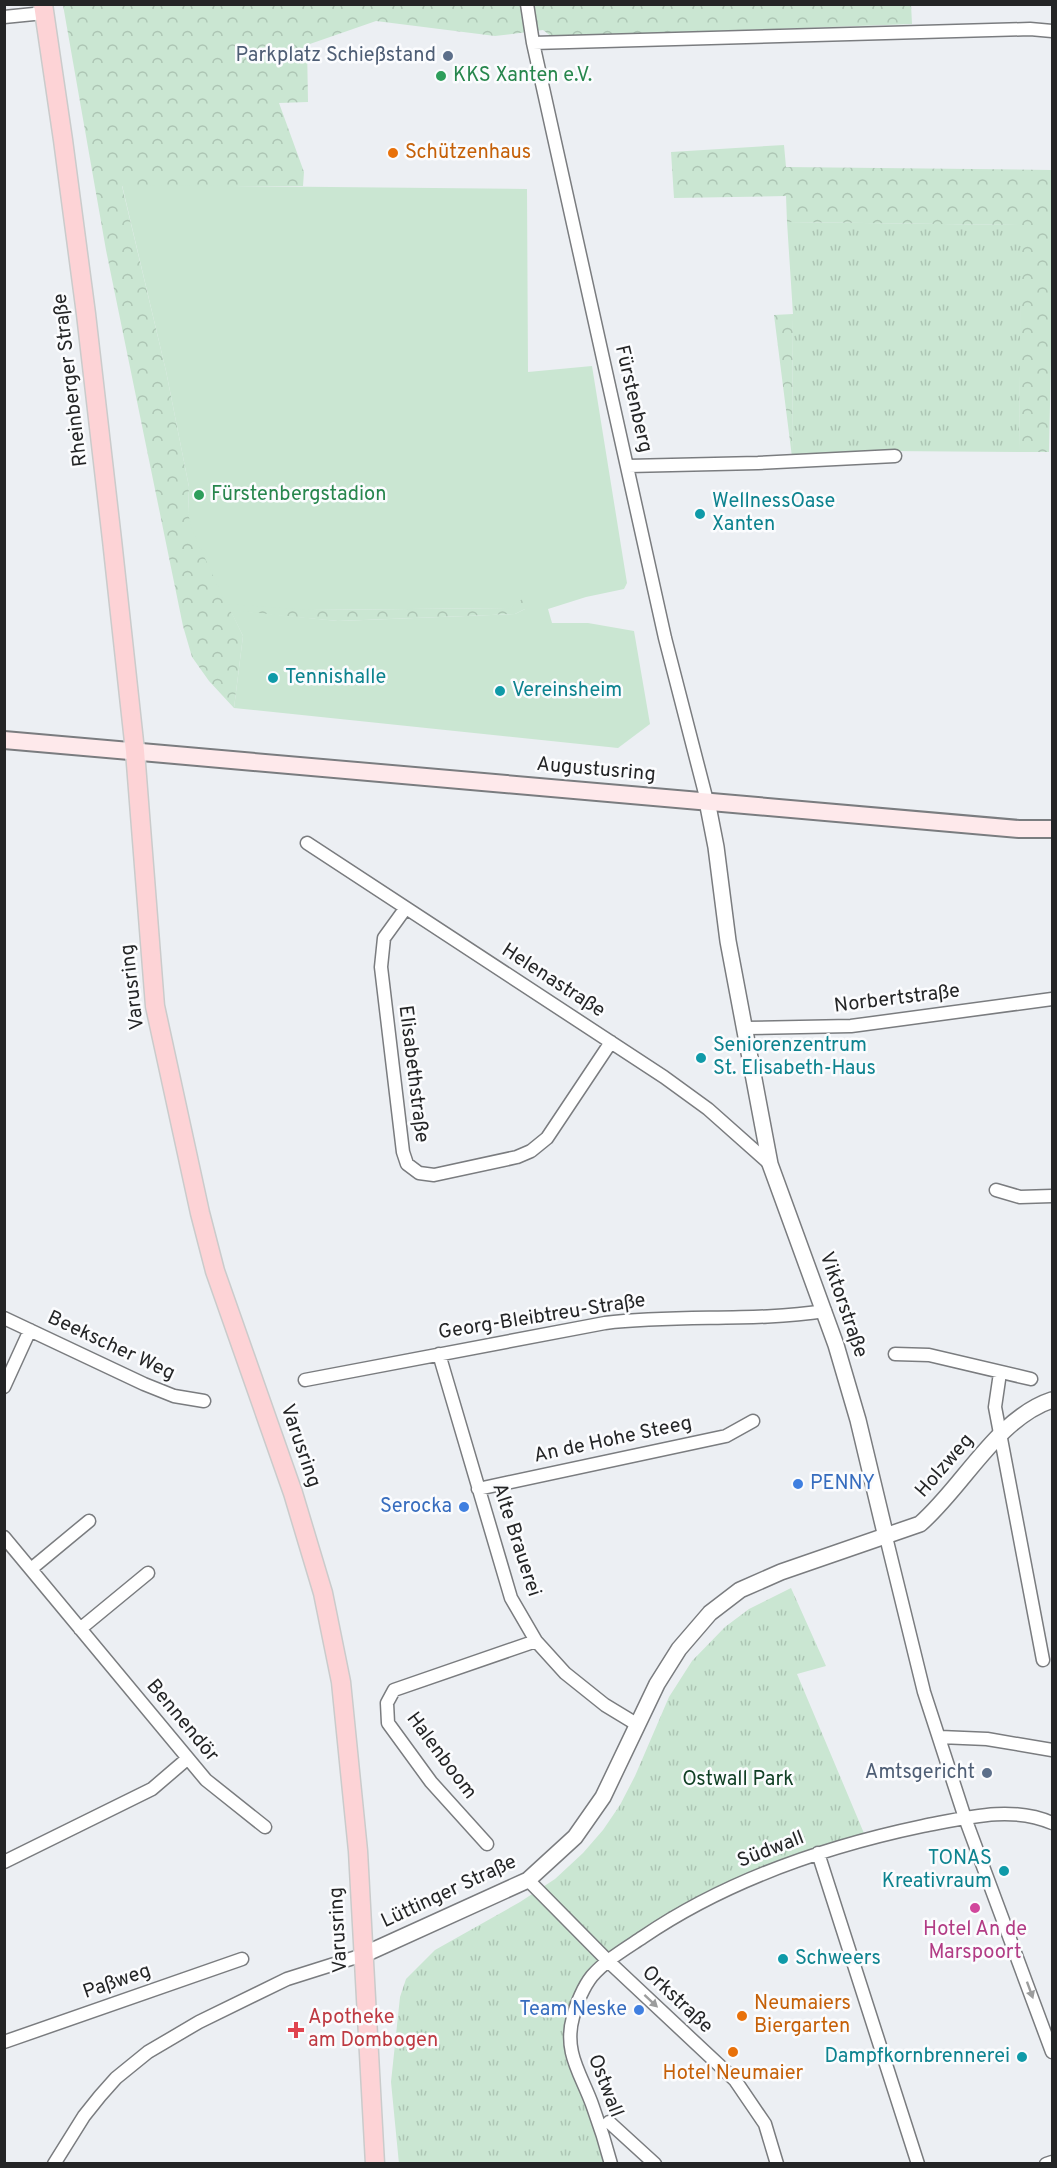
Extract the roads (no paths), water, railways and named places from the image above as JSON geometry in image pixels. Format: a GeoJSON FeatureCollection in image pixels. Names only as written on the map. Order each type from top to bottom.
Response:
{"type":"FeatureCollection","features":[{"type":"Feature","properties":{"kind":"main road","name":"Rheinberger Straße"},"geometry":{"type":"LineString","coordinates":[[44,9],[88,326],[135,751]]}},
{"type":"Feature","properties":{"kind":"main road","name":"Augustusring"},"geometry":{"type":"LineString","coordinates":[[4,740],[707,801],[751,807],[1019,829],[1053,829]]}},
{"type":"Feature","properties":{"kind":"main road","name":"Varusring"},"geometry":{"type":"LineString","coordinates":[[135,751],[155,1006],[200,1213],[215,1271],[293,1493],[323,1593],[341,1682],[358,1851],[375,2163]]}},
{"type":"Feature","properties":{"kind":"street","name":"Fürstenberg"},"geometry":{"type":"LineString","coordinates":[[527,4],[533,43],[665,638],[707,801]]}},
{"type":"Feature","properties":{"kind":"street"},"geometry":{"type":"LineString","coordinates":[[4,17],[44,9]]}},
{"type":"Feature","properties":{"kind":"street"},"geometry":{"type":"LineString","coordinates":[[533,43],[1030,29],[1053,31]]}},
{"type":"Feature","properties":{"kind":"street"},"geometry":{"type":"LineString","coordinates":[[628,466],[758,463],[895,456]]}},
{"type":"Feature","properties":{"kind":"street","name":"Viktorstraße"},"geometry":{"type":"LineString","coordinates":[[707,801],[716,847],[728,941],[770,1164],[825,1311],[858,1420],[924,1692],[965,1818],[1053,2052]]}},
{"type":"Feature","properties":{"kind":"street","name":"Helenastraße"},"geometry":{"type":"LineString","coordinates":[[307,843],[611,1042],[708,1109],[770,1164]]}},
{"type":"Feature","properties":{"kind":"street","name":"Elisabethstraße"},"geometry":{"type":"LineString","coordinates":[[405,909],[384,938],[381,967],[403,1152],[407,1164],[419,1173],[434,1175],[517,1157],[531,1151],[547,1138],[611,1042]]}},
{"type":"Feature","properties":{"kind":"street","name":"Norbertstraße"},"geometry":{"type":"LineString","coordinates":[[745,1029],[851,1026],[1053,999]]}},
{"type":"Feature","properties":{"kind":"street"},"geometry":{"type":"LineString","coordinates":[[996,1190],[1020,1197],[1053,1196]]}},
{"type":"Feature","properties":{"kind":"street","name":"Georg-Bleibtreu-Straße"},"geometry":{"type":"LineString","coordinates":[[305,1380],[605,1323],[645,1318],[797,1315],[825,1311]]}},
{"type":"Feature","properties":{"kind":"street","name":"Beekscher Weg"},"geometry":{"type":"LineString","coordinates":[[4,1318],[144,1384],[174,1396],[204,1401]]}},
{"type":"Feature","properties":{"kind":"street"},"geometry":{"type":"LineString","coordinates":[[4,1386],[30,1330]]}},
{"type":"Feature","properties":{"kind":"street","name":"Alte Brauerei"},"geometry":{"type":"LineString","coordinates":[[439,1354],[511,1598],[536,1641],[587,1692],[638,1725]]}},
{"type":"Feature","properties":{"kind":"street"},"geometry":{"type":"LineString","coordinates":[[895,1354],[929,1355],[1031,1379]]}},
{"type":"Feature","properties":{"kind":"street","name":"Holzweg"},"geometry":{"type":"LineString","coordinates":[[1000,1373],[995,1407],[1043,1660]]}},
{"type":"Feature","properties":{"kind":"street","name":"Holzweg"},"geometry":{"type":"LineString","coordinates":[[886,1537],[920,1524],[938,1508],[1001,1434],[1022,1416],[1053,1400]]}},
{"type":"Feature","properties":{"kind":"street","name":"An de Hohe Steeg"},"geometry":{"type":"LineString","coordinates":[[478,1489],[726,1436],[753,1421]]}},
{"type":"Feature","properties":{"kind":"street"},"geometry":{"type":"LineString","coordinates":[[31,1569],[89,1521]]}},
{"type":"Feature","properties":{"kind":"street","name":"Bennendör"},"geometry":{"type":"LineString","coordinates":[[4,1537],[187,1759],[206,1780],[265,1827]]}},
{"type":"Feature","properties":{"kind":"street","name":"Lüttinger Straße"},"geometry":{"type":"LineString","coordinates":[[54,2163],[84,2116],[100,2096],[116,2078],[148,2052],[199,2022],[287,1979],[363,1954],[528,1880],[575,1837],[603,1797],[657,1684],[679,1649],[710,1613],[740,1590],[781,1572],[886,1537]]}},
{"type":"Feature","properties":{"kind":"street"},"geometry":{"type":"LineString","coordinates":[[80,1629],[148,1573]]}},
{"type":"Feature","properties":{"kind":"street","name":"Halenboom"},"geometry":{"type":"LineString","coordinates":[[487,1844],[431,1782],[388,1723],[387,1703],[394,1690],[536,1641]]}},
{"type":"Feature","properties":{"kind":"street"},"geometry":{"type":"LineString","coordinates":[[940,1737],[987,1739],[1053,1750]]}},
{"type":"Feature","properties":{"kind":"street"},"geometry":{"type":"LineString","coordinates":[[4,1862],[152,1789],[187,1759]]}},
{"type":"Feature","properties":{"kind":"street","name":"Südwall"},"geometry":{"type":"LineString","coordinates":[[608,1961],[678,1913],[750,1878],[866,1838],[965,1818],[1004,1813],[1041,1818],[1053,1823]]}},
{"type":"Feature","properties":{"kind":"street"},"geometry":{"type":"LineString","coordinates":[[818,1853],[918,2163]]}},
{"type":"Feature","properties":{"kind":"street","name":"Orkstraße"},"geometry":{"type":"LineString","coordinates":[[528,1880],[608,1961],[735,2080],[765,2124],[777,2163]]}},
{"type":"Feature","properties":{"kind":"street","name":"Paßweg"},"geometry":{"type":"LineString","coordinates":[[4,2042],[242,1959]]}},
{"type":"Feature","properties":{"kind":"street","name":"Ostwall"},"geometry":{"type":"LineString","coordinates":[[608,1961],[591,1978],[581,1996],[573,2016],[569,2041],[573,2061],[593,2106],[611,2163]]}},
{"type":"Feature","properties":{"kind":"street"},"geometry":{"type":"LineString","coordinates":[[609,2122],[655,2163]]}},
{"type":"Feature","properties":{"kind":"street"},"geometry":{"type":"LineString","coordinates":[[1047,2163],[1053,2162]]}},
{"type":"Feature","properties":{"kind":"place","name":"Parkplatz Schießstand"},"geometry":{"type":"Point","coordinates":[448,56]}},
{"type":"Feature","properties":{"kind":"place","name":"KKS Xanten e.V."},"geometry":{"type":"Point","coordinates":[441,76]}},
{"type":"Feature","properties":{"kind":"place","name":"Schützenhaus"},"geometry":{"type":"Point","coordinates":[393,153]}},
{"type":"Feature","properties":{"kind":"place","name":"Fürstenbergstadion"},"geometry":{"type":"Point","coordinates":[199,495]}},
{"type":"Feature","properties":{"kind":"place","name":"WellnessOase Xanten"},"geometry":{"type":"Point","coordinates":[700,514]}},
{"type":"Feature","properties":{"kind":"place","name":"Tennishalle"},"geometry":{"type":"Point","coordinates":[273,678]}},
{"type":"Feature","properties":{"kind":"place","name":"Vereinsheim"},"geometry":{"type":"Point","coordinates":[500,691]}},
{"type":"Feature","properties":{"kind":"place","name":"Seniorenzentrum St. Elisabeth-Haus"},"geometry":{"type":"Point","coordinates":[701,1058]}},
{"type":"Feature","properties":{"kind":"place","name":"PENNY"},"geometry":{"type":"Point","coordinates":[798,1484]}},
{"type":"Feature","properties":{"kind":"place","name":"Serocka"},"geometry":{"type":"Point","coordinates":[464,1507]}},
{"type":"Feature","properties":{"kind":"place","name":"Amtsgericht"},"geometry":{"type":"Point","coordinates":[987,1773]}},
{"type":"Feature","properties":{"kind":"place","name":"TONAS Kreativraum"},"geometry":{"type":"Point","coordinates":[1004,1871]}},
{"type":"Feature","properties":{"kind":"place","name":"Hotel An de Marspoort"},"geometry":{"type":"Point","coordinates":[975,1908]}},
{"type":"Feature","properties":{"kind":"place","name":"Schweers"},"geometry":{"type":"Point","coordinates":[783,1959]}},
{"type":"Feature","properties":{"kind":"place","name":"Team Neske"},"geometry":{"type":"Point","coordinates":[639,2010]}},
{"type":"Feature","properties":{"kind":"place","name":"Neumaiers Biergarten"},"geometry":{"type":"Point","coordinates":[742,2016]}},
{"type":"Feature","properties":{"kind":"place","name":"Apotheke am Dombogen"},"geometry":{"type":"Point","coordinates":[296,2030]}},
{"type":"Feature","properties":{"kind":"place","name":"Hotel Neumaier"},"geometry":{"type":"Point","coordinates":[733,2052]}},
{"type":"Feature","properties":{"kind":"place","name":"Dampfkornbrennerei"},"geometry":{"type":"Point","coordinates":[1022,2057]}},
{"type":"Feature","properties":{"kind":"park label","name":"Ostwall Park"},"geometry":{"type":"Point","coordinates":[738,1780]}}]}
